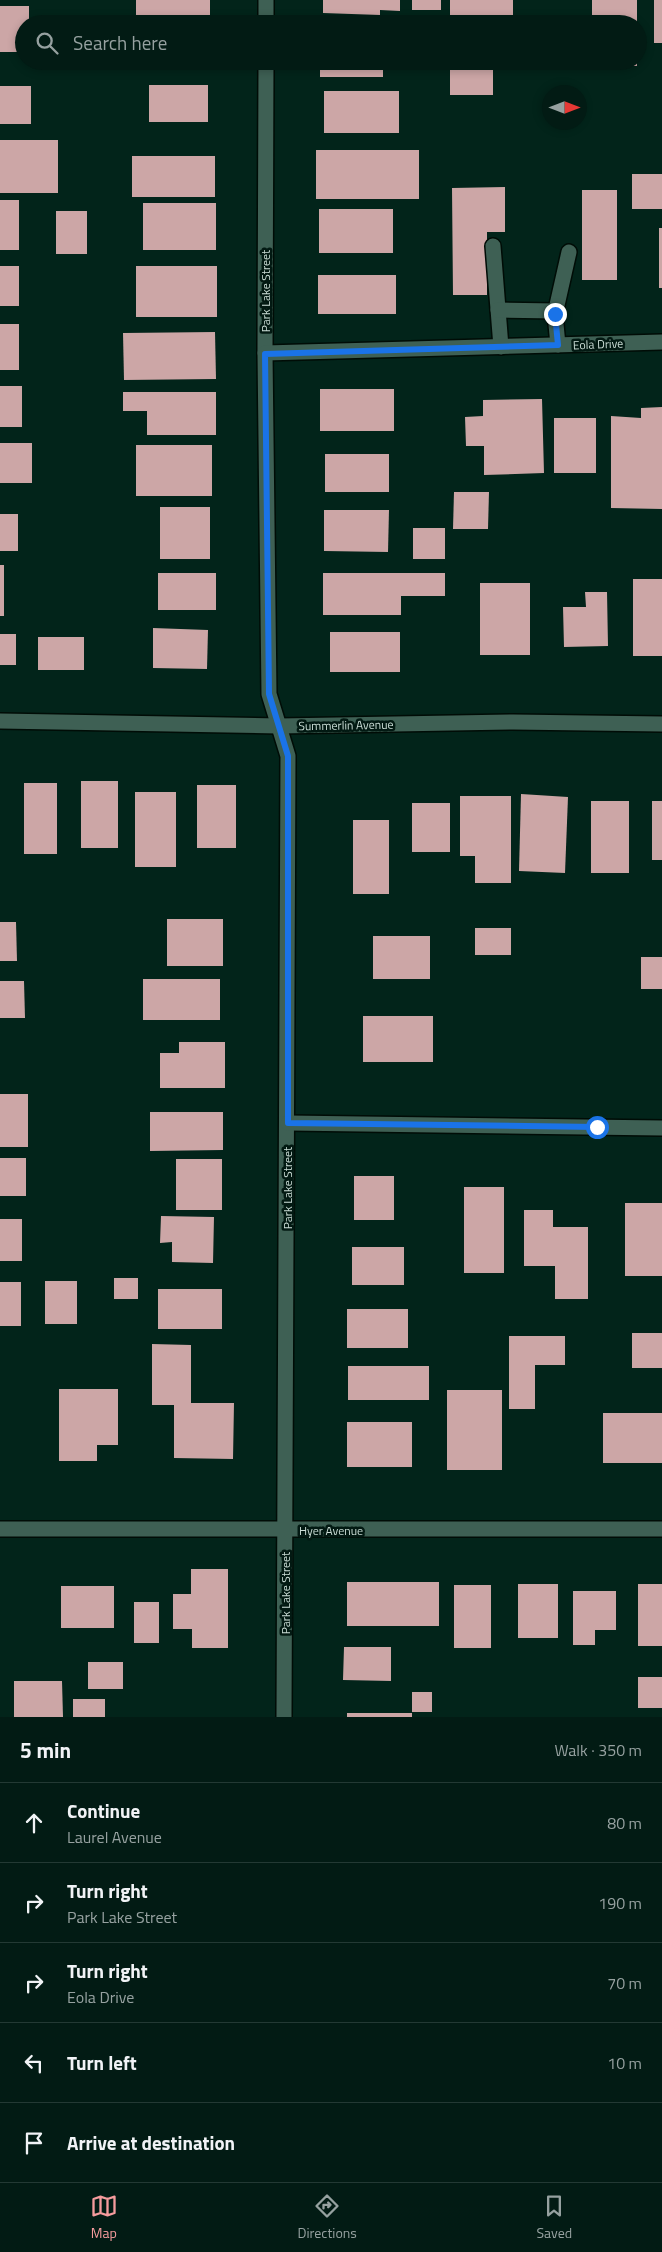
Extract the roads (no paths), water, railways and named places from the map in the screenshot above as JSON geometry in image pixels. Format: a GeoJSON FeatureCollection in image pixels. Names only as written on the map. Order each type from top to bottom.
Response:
{"type":"FeatureCollection","features":[{"type":"Feature","properties":{"kind":"street"},"geometry":{"type":"LineString","coordinates":[[266,0],[266,15]]}},
{"type":"Feature","properties":{"kind":"street","name":"Park Lake Street"},"geometry":{"type":"LineString","coordinates":[[266,70],[265,354],[269,694],[288,756],[288,1123],[284,1717]]}},
{"type":"Feature","properties":{"kind":"street"},"geometry":{"type":"LineString","coordinates":[[493,246],[501,347]]}},
{"type":"Feature","properties":{"kind":"street"},"geometry":{"type":"LineString","coordinates":[[558,345],[556,311],[569,252]]}},
{"type":"Feature","properties":{"kind":"street"},"geometry":{"type":"LineString","coordinates":[[498,310],[556,311]]}},
{"type":"Feature","properties":{"kind":"street","name":"Eola Drive"},"geometry":{"type":"LineString","coordinates":[[265,354],[662,342]]}},
{"type":"Feature","properties":{"kind":"street","name":"Summerlin Avenue"},"geometry":{"type":"LineString","coordinates":[[0,721],[279,726],[513,722],[662,724]]}},
{"type":"Feature","properties":{"kind":"street"},"geometry":{"type":"LineString","coordinates":[[288,1123],[662,1128]]}},
{"type":"Feature","properties":{"kind":"street","name":"Hyer Avenue"},"geometry":{"type":"LineString","coordinates":[[0,1529],[662,1529]]}}]}
